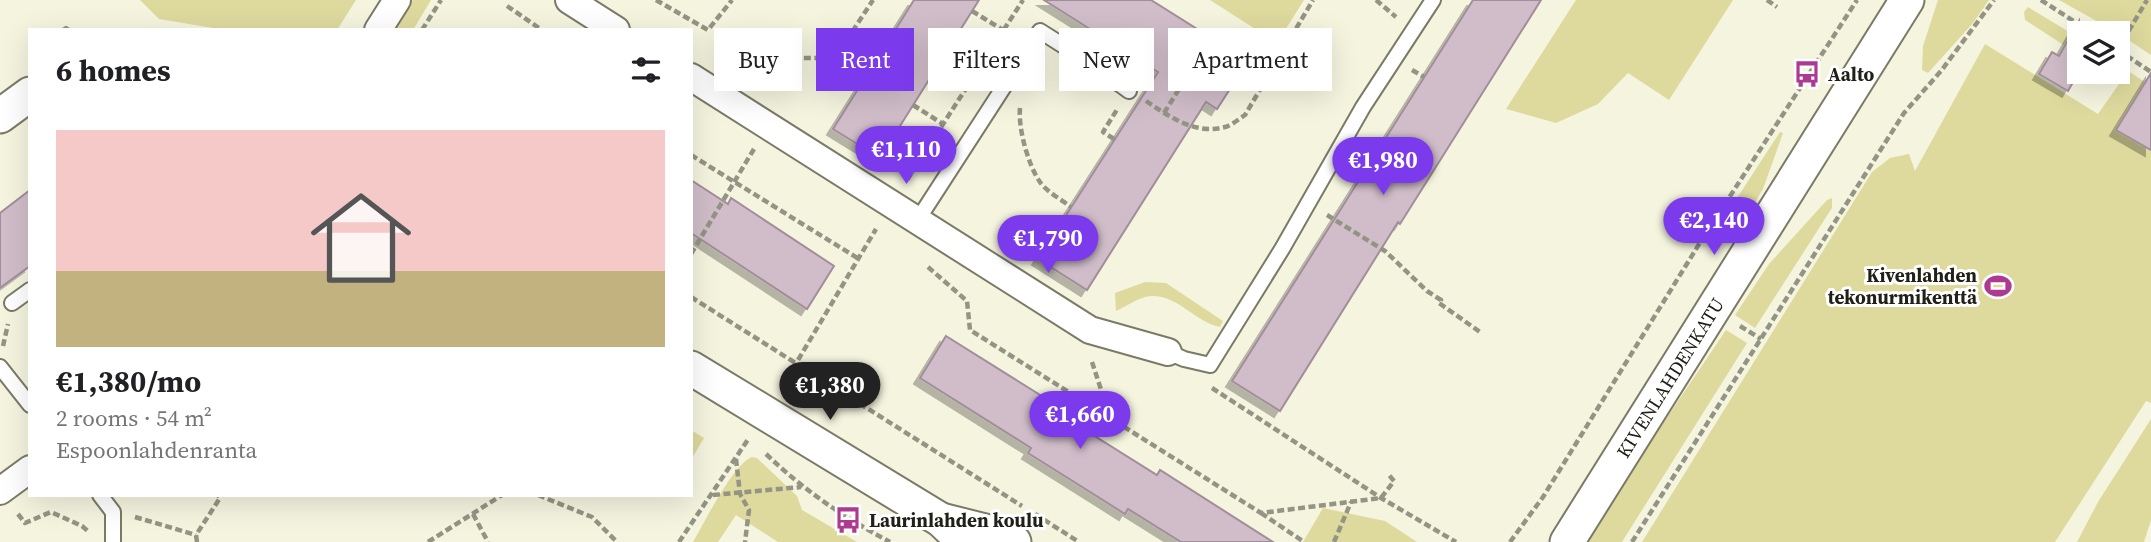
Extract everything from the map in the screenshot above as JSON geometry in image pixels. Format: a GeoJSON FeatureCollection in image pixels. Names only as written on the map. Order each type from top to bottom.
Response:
{"type":"FeatureCollection","features":[{"type":"Feature","properties":{"kind":"street"},"geometry":{"type":"LineString","coordinates":[[379,28],[397,0]]}},
{"type":"Feature","properties":{"kind":"street","name":"KIVENLAHDENKATU"},"geometry":{"type":"LineString","coordinates":[[1567,542],[1907,0]]}},
{"type":"Feature","properties":{"kind":"street"},"geometry":{"type":"LineString","coordinates":[[572,1],[613,28]]}},
{"type":"Feature","properties":{"kind":"street"},"geometry":{"type":"LineString","coordinates":[[693,78],[1090,330],[1176,356]]}},
{"type":"Feature","properties":{"kind":"street"},"geometry":{"type":"LineString","coordinates":[[0,116],[28,95]]}},
{"type":"Feature","properties":{"kind":"street"},"geometry":{"type":"LineString","coordinates":[[693,369],[952,531],[1001,535],[1014,542]]}},
{"type":"Feature","properties":{"kind":"street"},"geometry":{"type":"LineString","coordinates":[[0,491],[28,470]]}},
{"type":"Feature","properties":{"kind":"lane"},"geometry":{"type":"LineString","coordinates":[[1176,356],[1210,365],[1309,203],[1363,107],[1433,0]]}},
{"type":"Feature","properties":{"kind":"lane"},"geometry":{"type":"LineString","coordinates":[[917,221],[1001,91]]}},
{"type":"Feature","properties":{"kind":"lane"},"geometry":{"type":"LineString","coordinates":[[12,303],[28,291]]}},
{"type":"Feature","properties":{"kind":"lane"},"geometry":{"type":"LineString","coordinates":[[1,359],[28,402]]}},
{"type":"Feature","properties":{"kind":"lane"},"geometry":{"type":"LineString","coordinates":[[102,497],[113,512],[113,542]]}},
{"type":"Feature","properties":{"kind":"path"},"geometry":{"type":"LineString","coordinates":[[423,28],[441,0]]}},
{"type":"Feature","properties":{"kind":"path"},"geometry":{"type":"LineString","coordinates":[[656,0],[708,30],[732,0]]}},
{"type":"Feature","properties":{"kind":"path"},"geometry":{"type":"LineString","coordinates":[[802,58],[835,58],[873,0]]}},
{"type":"Feature","properties":{"kind":"path"},"geometry":{"type":"LineString","coordinates":[[1004,28],[1023,0]]}},
{"type":"Feature","properties":{"kind":"path"},"geometry":{"type":"LineString","coordinates":[[1131,91],[1176,120],[1200,129],[1227,127],[1245,115],[1313,0]]}},
{"type":"Feature","properties":{"kind":"path"},"geometry":{"type":"LineString","coordinates":[[1376,0],[1397,18]]}},
{"type":"Feature","properties":{"kind":"path"},"geometry":{"type":"LineString","coordinates":[[1767,0],[1777,7]]}},
{"type":"Feature","properties":{"kind":"path"},"geometry":{"type":"LineString","coordinates":[[1510,542],[1544,497],[1715,219],[1857,0]]}},
{"type":"Feature","properties":{"kind":"path"},"geometry":{"type":"LineString","coordinates":[[1632,542],[1904,113],[1941,71],[1994,0]]}},
{"type":"Feature","properties":{"kind":"path"},"geometry":{"type":"LineString","coordinates":[[2041,0],[2073,21]]}},
{"type":"Feature","properties":{"kind":"path"},"geometry":{"type":"LineString","coordinates":[[2130,29],[2147,0]]}},
{"type":"Feature","properties":{"kind":"path"},"geometry":{"type":"LineString","coordinates":[[507,6],[539,28]]}},
{"type":"Feature","properties":{"kind":"path"},"geometry":{"type":"LineString","coordinates":[[972,11],[1000,28]]}},
{"type":"Feature","properties":{"kind":"path"},"geometry":{"type":"LineString","coordinates":[[2130,57],[2151,72]]}},
{"type":"Feature","properties":{"kind":"path"},"geometry":{"type":"LineString","coordinates":[[905,182],[964,91]]}},
{"type":"Feature","properties":{"kind":"path"},"geometry":{"type":"LineString","coordinates":[[1021,91],[1018,123],[1025,147],[1041,183],[1071,207]]}},
{"type":"Feature","properties":{"kind":"path"},"geometry":{"type":"LineString","coordinates":[[1114,139],[1103,132],[1128,91]]}},
{"type":"Feature","properties":{"kind":"path"},"geometry":{"type":"LineString","coordinates":[[1164,113],[1178,91]]}},
{"type":"Feature","properties":{"kind":"path"},"geometry":{"type":"LineString","coordinates":[[913,105],[943,124]]}},
{"type":"Feature","properties":{"kind":"path"},"geometry":{"type":"LineString","coordinates":[[693,251],[758,143]]}},
{"type":"Feature","properties":{"kind":"path"},"geometry":{"type":"LineString","coordinates":[[693,156],[859,259]]}},
{"type":"Feature","properties":{"kind":"path"},"geometry":{"type":"LineString","coordinates":[[1309,203],[1385,251],[1427,291],[1441,300],[1440,303],[1480,332]]}},
{"type":"Feature","properties":{"kind":"path"},"geometry":{"type":"LineString","coordinates":[[778,392],[881,221]]}},
{"type":"Feature","properties":{"kind":"path"},"geometry":{"type":"LineString","coordinates":[[928,267],[968,301],[970,330],[1304,542]]}},
{"type":"Feature","properties":{"kind":"path"},"geometry":{"type":"LineString","coordinates":[[693,298],[1076,541]]}},
{"type":"Feature","properties":{"kind":"path"},"geometry":{"type":"LineString","coordinates":[[1,359],[12,303]]}},
{"type":"Feature","properties":{"kind":"path"},"geometry":{"type":"LineString","coordinates":[[1088,351],[1111,420]]}},
{"type":"Feature","properties":{"kind":"path"},"geometry":{"type":"LineString","coordinates":[[1176,356],[1187,371],[1381,498],[1456,542]]}},
{"type":"Feature","properties":{"kind":"path"},"geometry":{"type":"LineString","coordinates":[[737,431],[749,438],[801,487],[848,520],[890,542]]}},
{"type":"Feature","properties":{"kind":"path"},"geometry":{"type":"LineString","coordinates":[[679,542],[753,432]]}},
{"type":"Feature","properties":{"kind":"path"},"geometry":{"type":"LineString","coordinates":[[736,458],[740,494],[749,510],[745,542]]}},
{"type":"Feature","properties":{"kind":"path"},"geometry":{"type":"LineString","coordinates":[[1261,513],[1381,498],[1394,481],[1389,475]]}},
{"type":"Feature","properties":{"kind":"path"},"geometry":{"type":"LineString","coordinates":[[712,495],[801,487]]}},
{"type":"Feature","properties":{"kind":"path"},"geometry":{"type":"LineString","coordinates":[[0,491],[25,523],[51,512],[82,526],[97,540]]}},
{"type":"Feature","properties":{"kind":"path"},"geometry":{"type":"LineString","coordinates":[[197,542],[196,535],[219,497]]}},
{"type":"Feature","properties":{"kind":"path"},"geometry":{"type":"LineString","coordinates":[[428,542],[499,497]]}},
{"type":"Feature","properties":{"kind":"path"},"geometry":{"type":"LineString","coordinates":[[543,497],[592,517],[617,542]]}},
{"type":"Feature","properties":{"kind":"path"},"geometry":{"type":"LineString","coordinates":[[1334,542],[1352,502]]}},
{"type":"Feature","properties":{"kind":"path"},"geometry":{"type":"LineString","coordinates":[[113,512],[157,522],[196,535]]}},
{"type":"Feature","properties":{"kind":"path"},"geometry":{"type":"LineString","coordinates":[[473,514],[488,542]]}},
{"type":"Feature","properties":{"kind":"path"},"geometry":{"type":"LineString","coordinates":[[1444,534],[1448,529]]}},
{"type":"Feature","properties":{"kind":"shaded area"},"geometry":{"type":"Polygon","coordinates":[[[140,0],[356,0],[338,28],[213,28],[159,19],[140,0]]]}},
{"type":"Feature","properties":{"kind":"shaded area"},"geometry":{"type":"Polygon","coordinates":[[[413,0],[431,0],[414,28],[395,28],[413,0]]]}},
{"type":"Feature","properties":{"kind":"shaded area"},"geometry":{"type":"Polygon","coordinates":[[[1210,0],[1304,0],[1286,28],[1254,28],[1210,0]]]}},
{"type":"Feature","properties":{"kind":"shaded area"},"geometry":{"type":"Polygon","coordinates":[[[1576,0],[1733,0],[1669,100],[1628,73],[1598,104],[1556,123],[1506,109],[1576,0]]]}},
{"type":"Feature","properties":{"kind":"shaded area"},"geometry":{"type":"Polygon","coordinates":[[[1938,0],[1989,0],[1973,23],[1928,73],[1922,70],[1923,46],[1938,0]]]}},
{"type":"Feature","properties":{"kind":"shaded area"},"geometry":{"type":"Polygon","coordinates":[[[2059,0],[2151,0],[2151,55],[2130,41],[2130,21],[2097,21],[2059,0]]]}},
{"type":"Feature","properties":{"kind":"shaded area"},"geometry":{"type":"Polygon","coordinates":[[[2028,7],[2067,31],[2067,47],[2025,20],[2024,12],[2028,7]]]}},
{"type":"Feature","properties":{"kind":"shaded area","name":"Kivenlahden tekonurmikenttä"},"geometry":{"type":"Polygon","coordinates":[[[1985,44],[2098,114],[2119,84],[2130,84],[2130,72],[2151,86],[2137,96],[2116,129],[2151,150],[2151,403],[2146,401],[2055,542],[1642,542],[1872,172],[1890,158],[1909,154],[1915,171],[1985,44]]]}},
{"type":"Feature","properties":{"kind":"shaded area"},"geometry":{"type":"Polygon","coordinates":[[[1780,132],[1783,133],[1763,189],[1743,223],[1738,227],[1723,229],[1724,218],[1780,132]]]}},
{"type":"Feature","properties":{"kind":"shaded area"},"geometry":{"type":"Polygon","coordinates":[[[1832,198],[1832,208],[1755,328],[1735,315],[1769,264],[1827,200],[1832,198]]]}},
{"type":"Feature","properties":{"kind":"shaded area"},"geometry":{"type":"Polygon","coordinates":[[[1145,282],[1166,283],[1223,321],[1220,327],[1162,297],[1144,297],[1116,311],[1115,293],[1145,282]]]}},
{"type":"Feature","properties":{"kind":"shaded area"},"geometry":{"type":"Polygon","coordinates":[[[1726,330],[1747,343],[1622,542],[1583,542],[1726,330]]]}},
{"type":"Feature","properties":{"kind":"shaded area"},"geometry":{"type":"Polygon","coordinates":[[[2151,419],[2151,520],[2144,542],[2077,542],[2098,502],[2151,419]]]}},
{"type":"Feature","properties":{"kind":"shaded area"},"geometry":{"type":"Polygon","coordinates":[[[693,431],[704,438],[693,457],[693,431]]]}},
{"type":"Feature","properties":{"kind":"shaded area"},"geometry":{"type":"Polygon","coordinates":[[[752,457],[757,458],[797,496],[802,510],[857,542],[778,542],[736,515],[718,542],[693,542],[728,482],[752,457]]]}},
{"type":"Feature","properties":{"kind":"shaded area"},"geometry":{"type":"Polygon","coordinates":[[[1323,508],[1385,521],[1417,542],[1303,542],[1323,508]]]}},
{"type":"Feature","properties":{"kind":"building"},"geometry":{"type":"Polygon","coordinates":[[[914,0],[979,0],[961,28],[928,28],[928,81],[880,158],[833,129],[857,91],[914,91],[914,28],[896,28],[914,0]]]}},
{"type":"Feature","properties":{"kind":"building"},"geometry":{"type":"Polygon","coordinates":[[[1044,0],[1151,0],[1196,28],[1168,28],[1168,91],[1229,91],[1217,109],[1206,102],[1087,290],[1038,259],[1146,91],[1154,91],[1154,78],[1158,72],[1154,69],[1154,28],[1088,28],[1044,0]]]}},
{"type":"Feature","properties":{"kind":"building"},"geometry":{"type":"Polygon","coordinates":[[[1473,0],[1541,0],[1280,411],[1232,381],[1473,0]]]}},
{"type":"Feature","properties":{"kind":"building"},"geometry":{"type":"Polygon","coordinates":[[[2067,42],[2067,84],[2072,84],[2068,91],[2039,74],[2052,52],[2059,56],[2067,42]]]}},
{"type":"Feature","properties":{"kind":"building"},"geometry":{"type":"Polygon","coordinates":[[[2151,73],[2151,150],[2116,130],[2151,73]]]}},
{"type":"Feature","properties":{"kind":"building"},"geometry":{"type":"Polygon","coordinates":[[[693,181],[728,204],[731,198],[834,266],[807,309],[693,234],[693,181]]]}},
{"type":"Feature","properties":{"kind":"building"},"geometry":{"type":"Polygon","coordinates":[[[28,192],[28,267],[0,288],[0,213],[28,192]]]}},
{"type":"Feature","properties":{"kind":"building"},"geometry":{"type":"Polygon","coordinates":[[[946,336],[1053,403],[1050,408],[1157,475],[1160,470],[1273,542],[1181,542],[1128,509],[1125,514],[1028,453],[1031,448],[920,378],[946,336]]]}},
{"type":"Feature","properties":{"kind":"place","name":"Aalto"},"geometry":{"type":"Point","coordinates":[1807,74]}},
{"type":"Feature","properties":{"kind":"place","name":"Kivenlahden tekonurmikenttä"},"geometry":{"type":"Point","coordinates":[1998,286]}},
{"type":"Feature","properties":{"kind":"place","name":"Laurinlahden koulu"},"geometry":{"type":"Point","coordinates":[848,520]}}]}
